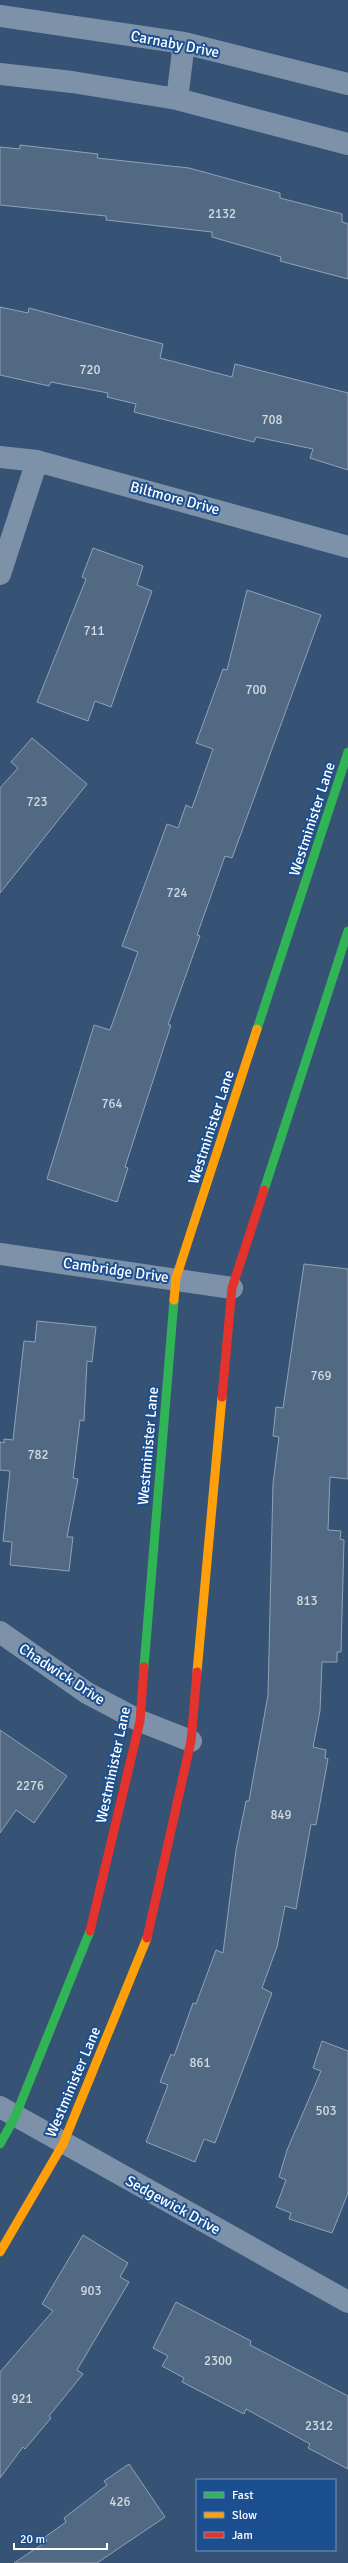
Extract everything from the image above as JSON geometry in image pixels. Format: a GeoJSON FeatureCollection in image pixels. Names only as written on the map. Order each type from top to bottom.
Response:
{"type":"FeatureCollection","features":[{"type":"Feature","properties":{"kind":"street","name":"Carnaby Drive"},"geometry":{"type":"LineString","coordinates":[[0,16],[184,43],[348,84]]}},
{"type":"Feature","properties":{"kind":"street"},"geometry":{"type":"LineString","coordinates":[[177,99],[184,43]]}},
{"type":"Feature","properties":{"kind":"street"},"geometry":{"type":"LineString","coordinates":[[0,74],[72,82],[177,99],[348,144]]}},
{"type":"Feature","properties":{"kind":"street","name":"Biltmore Drive"},"geometry":{"type":"LineString","coordinates":[[0,457],[37,461],[348,547]]}},
{"type":"Feature","properties":{"kind":"street"},"geometry":{"type":"LineString","coordinates":[[0,574],[37,461]]}},
{"type":"Feature","properties":{"kind":"street","name":"Westminister Lane"},"geometry":{"type":"LineString","coordinates":[[0,2144],[7,2112],[89,1935],[140,1721],[176,1278],[348,752]]}},
{"type":"Feature","properties":{"kind":"street","name":"Westminister Lane"},"geometry":{"type":"LineString","coordinates":[[0,2252],[63,2144],[146,1942],[191,1741],[232,1288],[348,931]]}},
{"type":"Feature","properties":{"kind":"street","name":"Cambridge Drive"},"geometry":{"type":"LineString","coordinates":[[0,1254],[176,1278],[232,1288]]}},
{"type":"Feature","properties":{"kind":"street","name":"Chadwick Drive"},"geometry":{"type":"LineString","coordinates":[[0,1632],[87,1694],[140,1721],[191,1741]]}},
{"type":"Feature","properties":{"kind":"street","name":"Sedgewick Drive"},"geometry":{"type":"LineString","coordinates":[[7,2112],[348,2302]]}},
{"type":"Feature","properties":{"kind":"building"},"geometry":{"type":"Polygon","coordinates":[[[20,145],[98,154],[97,158],[189,168],[280,193],[280,198],[342,214],[342,222],[348,224],[348,279],[280,261],[281,257],[212,237],[212,232],[106,220],[106,216],[0,205],[0,147],[20,149],[20,145]]]}},
{"type":"Feature","properties":{"kind":"building"},"geometry":{"type":"Polygon","coordinates":[[[0,307],[28,313],[29,308],[163,344],[160,358],[232,377],[235,364],[348,393],[348,470],[310,458],[313,449],[256,437],[254,442],[134,412],[136,404],[107,397],[108,393],[51,382],[49,386],[0,375],[0,307]]]}},
{"type":"Feature","properties":{"kind":"building"},"geometry":{"type":"Polygon","coordinates":[[[93,548],[143,566],[137,585],[152,591],[111,707],[95,701],[88,721],[37,702],[86,579],[82,577],[93,548]]]}},
{"type":"Feature","properties":{"kind":"building"},"geometry":{"type":"Polygon","coordinates":[[[247,590],[321,615],[232,858],[225,856],[197,935],[200,936],[168,1025],[171,1025],[125,1167],[128,1168],[117,1202],[47,1179],[94,1025],[110,1030],[138,952],[122,946],[167,824],[178,828],[186,805],[192,808],[213,749],[196,743],[223,669],[227,670],[247,590]]]}},
{"type":"Feature","properties":{"kind":"building"},"geometry":{"type":"Polygon","coordinates":[[[32,738],[87,784],[0,893],[0,788],[18,768],[11,762],[32,738]]]}},
{"type":"Feature","properties":{"kind":"building"},"geometry":{"type":"Polygon","coordinates":[[[304,1264],[348,1269],[348,1479],[330,1477],[328,1530],[341,1531],[340,1539],[344,1540],[341,1652],[337,1652],[337,1662],[322,1662],[320,1711],[313,1747],[326,1750],[325,1758],[328,1759],[316,1825],[311,1824],[296,1909],[285,1906],[277,1947],[262,1988],[272,1993],[215,2143],[204,2139],[195,2162],[146,2142],[168,2085],[160,2082],[171,2054],[174,2056],[193,2003],[196,2004],[216,1950],[223,1953],[236,1850],[246,1801],[249,1801],[268,1695],[273,1484],[279,1437],[273,1436],[276,1407],[283,1408],[304,1264]]]}},
{"type":"Feature","properties":{"kind":"building"},"geometry":{"type":"Polygon","coordinates":[[[37,1321],[96,1327],[92,1362],[87,1361],[84,1421],[80,1420],[73,1478],[78,1479],[67,1537],[73,1537],[69,1571],[10,1565],[12,1542],[3,1541],[10,1471],[0,1470],[0,1442],[4,1443],[4,1439],[13,1440],[24,1341],[35,1342],[37,1321]]]}},
{"type":"Feature","properties":{"kind":"building"},"geometry":{"type":"Polygon","coordinates":[[[0,1730],[67,1776],[34,1823],[16,1810],[0,1833],[0,1730]]]}},
{"type":"Feature","properties":{"kind":"building"},"geometry":{"type":"Polygon","coordinates":[[[322,2041],[348,2051],[348,2193],[332,2233],[289,2219],[291,2213],[276,2207],[286,2180],[279,2177],[287,2150],[321,2071],[313,2068],[322,2041]]]}},
{"type":"Feature","properties":{"kind":"building"},"geometry":{"type":"Polygon","coordinates":[[[83,2235],[128,2263],[120,2277],[129,2282],[77,2370],[83,2374],[49,2416],[51,2418],[25,2449],[23,2447],[0,2478],[0,2372],[53,2311],[42,2304],[83,2235]]]}},
{"type":"Feature","properties":{"kind":"building"},"geometry":{"type":"Polygon","coordinates":[[[176,2302],[251,2341],[250,2345],[348,2396],[348,2469],[308,2448],[310,2444],[246,2409],[244,2414],[182,2382],[184,2378],[162,2366],[168,2356],[153,2348],[176,2302]]]}},
{"type":"Feature","properties":{"kind":"building"},"geometry":{"type":"Polygon","coordinates":[[[129,2464],[165,2517],[97,2563],[14,2563],[47,2541],[45,2537],[66,2522],[64,2518],[107,2485],[104,2481],[129,2464]]]}},
{"type":"Feature","properties":{"kind":"traffic: fast"},"geometry":{"type":"LineString","coordinates":[[257,1029],[348,752]]}},
{"type":"Feature","properties":{"kind":"traffic: fast"},"geometry":{"type":"LineString","coordinates":[[264,1190],[348,931]]}},
{"type":"Feature","properties":{"kind":"traffic: fast"},"geometry":{"type":"LineString","coordinates":[[144,1667],[174,1300]]}},
{"type":"Feature","properties":{"kind":"traffic: fast"},"geometry":{"type":"LineString","coordinates":[[0,2144],[15,2117],[90,1931]]}},
{"type":"Feature","properties":{"kind":"traffic: slow"},"geometry":{"type":"LineString","coordinates":[[174,1300],[176,1278],[257,1029]]}},
{"type":"Feature","properties":{"kind":"traffic: slow"},"geometry":{"type":"LineString","coordinates":[[197,1672],[222,1397]]}},
{"type":"Feature","properties":{"kind":"traffic: slow"},"geometry":{"type":"LineString","coordinates":[[0,2252],[63,2144],[147,1938]]}},
{"type":"Feature","properties":{"kind":"traffic: jam"},"geometry":{"type":"LineString","coordinates":[[222,1397],[232,1288],[264,1190]]}},
{"type":"Feature","properties":{"kind":"traffic: jam"},"geometry":{"type":"LineString","coordinates":[[90,1931],[140,1721],[144,1667]]}},
{"type":"Feature","properties":{"kind":"traffic: jam"},"geometry":{"type":"LineString","coordinates":[[147,1938],[191,1741],[197,1672]]}}]}
